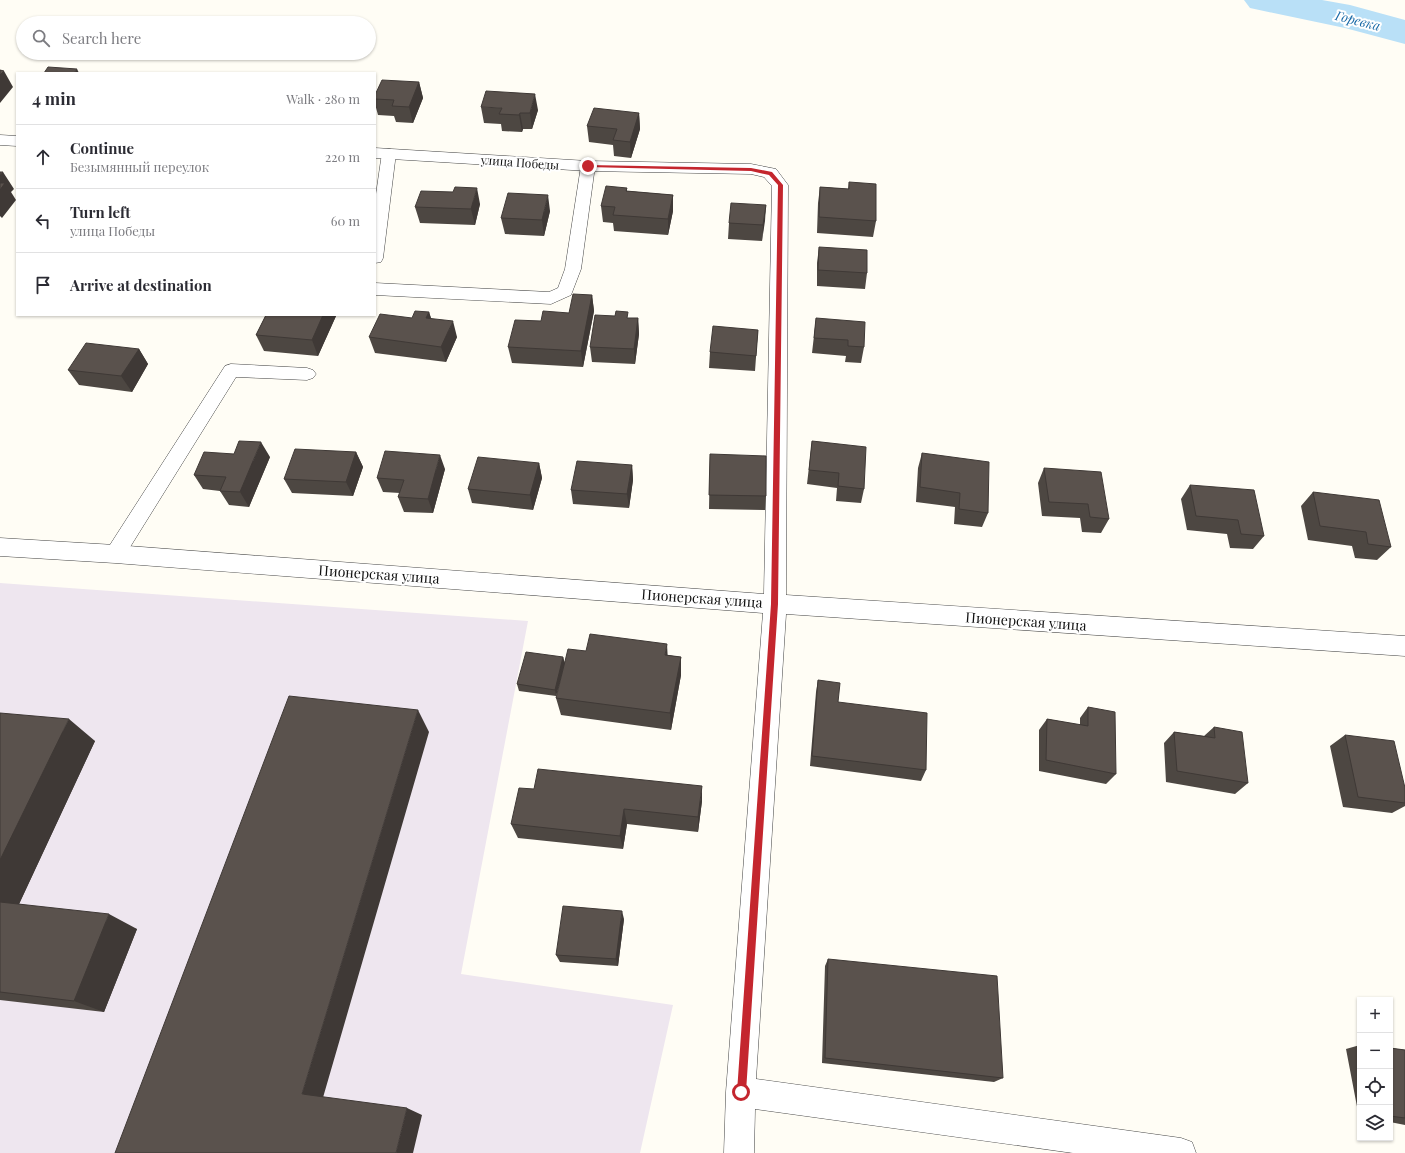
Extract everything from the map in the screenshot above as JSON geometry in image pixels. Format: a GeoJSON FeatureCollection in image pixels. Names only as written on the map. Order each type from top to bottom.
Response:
{"type":"FeatureCollection","features":[{"type":"Feature","properties":{"kind":"street"},"geometry":{"type":"LineString","coordinates":[[0,140],[16,141]]}},
{"type":"Feature","properties":{"kind":"street","name":"улица Победы"},"geometry":{"type":"LineString","coordinates":[[382,153],[588,166],[751,169],[770,173],[780,185],[775,604]]}},
{"type":"Feature","properties":{"kind":"street","name":"Пионерская улица"},"geometry":{"type":"LineString","coordinates":[[0,547],[115,554],[775,604],[1405,646]]}},
{"type":"Feature","properties":{"kind":"street"},"geometry":{"type":"LineString","coordinates":[[739,1153],[741,1092],[775,604]]}},
{"type":"Feature","properties":{"kind":"street"},"geometry":{"type":"LineString","coordinates":[[741,1092],[1180,1153]]}},
{"type":"Feature","properties":{"kind":"lane"},"geometry":{"type":"LineString","coordinates":[[376,243],[382,153]]}},
{"type":"Feature","properties":{"kind":"lane"},"geometry":{"type":"LineString","coordinates":[[376,289],[552,298],[565,291],[573,269],[588,166]]}},
{"type":"Feature","properties":{"kind":"lane"},"geometry":{"type":"LineString","coordinates":[[115,554],[231,370],[307,374]]}},
{"type":"Feature","properties":{"kind":"shaded area"},"geometry":{"type":"Polygon","coordinates":[[[0,583],[528,621],[461,974],[673,1005],[640,1153],[0,1153],[0,583]]]}},
{"type":"Feature","properties":{"kind":"building"},"geometry":{"type":"Polygon","coordinates":[[[48,67],[77,69],[75,72],[45,72],[48,67]]]}},
{"type":"Feature","properties":{"kind":"building"},"geometry":{"type":"Polygon","coordinates":[[[382,80],[419,82],[409,107],[392,106],[394,100],[376,99],[376,93],[382,80]]]}},
{"type":"Feature","properties":{"kind":"building"},"geometry":{"type":"Polygon","coordinates":[[[486,91],[535,94],[530,113],[520,113],[519,115],[499,114],[502,108],[481,107],[486,91]]]}},
{"type":"Feature","properties":{"kind":"building"},"geometry":{"type":"Polygon","coordinates":[[[594,108],[639,113],[630,142],[613,140],[617,129],[587,126],[594,108]]]}},
{"type":"Feature","properties":{"kind":"building"},"geometry":{"type":"Polygon","coordinates":[[[849,182],[876,184],[876,221],[819,217],[820,187],[849,189],[849,182]]]}},
{"type":"Feature","properties":{"kind":"building"},"geometry":{"type":"Polygon","coordinates":[[[0,183],[5,183],[0,190],[0,183]]]}},
{"type":"Feature","properties":{"kind":"building"},"geometry":{"type":"Polygon","coordinates":[[[606,186],[627,188],[626,191],[673,195],[668,219],[613,215],[615,207],[601,206],[606,186]]]}},
{"type":"Feature","properties":{"kind":"building"},"geometry":{"type":"Polygon","coordinates":[[[455,187],[477,188],[471,209],[415,207],[421,191],[453,192],[455,187]]]}},
{"type":"Feature","properties":{"kind":"building"},"geometry":{"type":"Polygon","coordinates":[[[508,193],[548,195],[542,220],[501,218],[508,193]]]}},
{"type":"Feature","properties":{"kind":"building"},"geometry":{"type":"Polygon","coordinates":[[[731,203],[766,205],[763,225],[729,223],[731,203]]]}},
{"type":"Feature","properties":{"kind":"building"},"geometry":{"type":"Polygon","coordinates":[[[819,247],[867,250],[867,273],[818,270],[819,247]]]}},
{"type":"Feature","properties":{"kind":"building"},"geometry":{"type":"Polygon","coordinates":[[[573,294],[592,295],[581,351],[508,347],[515,320],[541,321],[543,311],[569,313],[573,294]]]}},
{"type":"Feature","properties":{"kind":"building"},"geometry":{"type":"Polygon","coordinates":[[[415,311],[429,312],[426,318],[453,321],[441,347],[369,337],[380,314],[412,318],[415,311]]]}},
{"type":"Feature","properties":{"kind":"building"},"geometry":{"type":"Polygon","coordinates":[[[616,311],[628,312],[627,318],[638,318],[634,349],[590,347],[595,315],[615,316],[616,311]]]}},
{"type":"Feature","properties":{"kind":"building"},"geometry":{"type":"Polygon","coordinates":[[[266,316],[323,316],[312,340],[256,335],[266,316]]]}},
{"type":"Feature","properties":{"kind":"building"},"geometry":{"type":"Polygon","coordinates":[[[816,318],[865,322],[864,347],[848,346],[848,340],[814,338],[816,318]]]}},
{"type":"Feature","properties":{"kind":"building"},"geometry":{"type":"Polygon","coordinates":[[[713,326],[758,330],[756,356],[710,352],[713,326]]]}},
{"type":"Feature","properties":{"kind":"building"},"geometry":{"type":"Polygon","coordinates":[[[86,343],[139,349],[121,376],[68,370],[86,343]]]}},
{"type":"Feature","properties":{"kind":"building"},"geometry":{"type":"Polygon","coordinates":[[[239,441],[261,442],[240,492],[220,491],[226,477],[194,475],[204,452],[234,454],[239,441]]]}},
{"type":"Feature","properties":{"kind":"building"},"geometry":{"type":"Polygon","coordinates":[[[812,441],[866,447],[864,489],[838,486],[839,473],[809,470],[812,441]]]}},
{"type":"Feature","properties":{"kind":"building"},"geometry":{"type":"Polygon","coordinates":[[[295,449],[356,452],[346,482],[284,479],[295,449]]]}},
{"type":"Feature","properties":{"kind":"building"},"geometry":{"type":"Polygon","coordinates":[[[385,451],[440,455],[428,499],[398,497],[404,480],[377,478],[385,451]]]}},
{"type":"Feature","properties":{"kind":"building"},"geometry":{"type":"Polygon","coordinates":[[[922,453],[989,462],[988,513],[959,509],[960,493],[920,487],[922,453]]]}},
{"type":"Feature","properties":{"kind":"building"},"geometry":{"type":"Polygon","coordinates":[[[710,454],[766,456],[766,496],[709,495],[710,454]]]}},
{"type":"Feature","properties":{"kind":"building"},"geometry":{"type":"Polygon","coordinates":[[[478,457],[539,463],[530,495],[468,489],[478,457]]]}},
{"type":"Feature","properties":{"kind":"building"},"geometry":{"type":"Polygon","coordinates":[[[577,461],[632,465],[627,494],[571,490],[577,461]]]}},
{"type":"Feature","properties":{"kind":"building"},"geometry":{"type":"Polygon","coordinates":[[[1044,468],[1101,472],[1109,519],[1090,517],[1088,504],[1049,502],[1044,468]]]}},
{"type":"Feature","properties":{"kind":"building"},"geometry":{"type":"Polygon","coordinates":[[[1190,485],[1254,490],[1264,536],[1241,534],[1238,520],[1196,516],[1190,485]]]}},
{"type":"Feature","properties":{"kind":"building"},"geometry":{"type":"Polygon","coordinates":[[[1313,492],[1379,500],[1391,547],[1368,544],[1366,532],[1320,526],[1313,492]]]}},
{"type":"Feature","properties":{"kind":"building"},"geometry":{"type":"Polygon","coordinates":[[[590,634],[667,644],[665,655],[681,657],[670,713],[556,698],[568,649],[586,651],[590,634]]]}},
{"type":"Feature","properties":{"kind":"building"},"geometry":{"type":"Polygon","coordinates":[[[526,652],[563,657],[555,690],[517,684],[526,652]]]}},
{"type":"Feature","properties":{"kind":"building"},"geometry":{"type":"Polygon","coordinates":[[[818,680],[840,683],[838,702],[927,713],[926,770],[812,756],[818,680]]]}},
{"type":"Feature","properties":{"kind":"building"},"geometry":{"type":"Polygon","coordinates":[[[289,696],[418,710],[302,1094],[407,1108],[396,1153],[115,1153],[289,696]]]}},
{"type":"Feature","properties":{"kind":"building"},"geometry":{"type":"Polygon","coordinates":[[[1088,707],[1115,712],[1116,774],[1046,760],[1047,719],[1088,726],[1088,707]]]}},
{"type":"Feature","properties":{"kind":"building"},"geometry":{"type":"Polygon","coordinates":[[[0,713],[69,719],[0,860],[0,713]]]}},
{"type":"Feature","properties":{"kind":"building"},"geometry":{"type":"Polygon","coordinates":[[[1214,727],[1242,732],[1248,783],[1177,771],[1174,732],[1215,738],[1214,727]]]}},
{"type":"Feature","properties":{"kind":"building"},"geometry":{"type":"Polygon","coordinates":[[[1345,735],[1394,741],[1405,788],[1405,803],[1358,797],[1345,735]]]}},
{"type":"Feature","properties":{"kind":"building"},"geometry":{"type":"Polygon","coordinates":[[[538,769],[702,786],[698,817],[624,809],[620,836],[511,824],[519,788],[534,789],[538,769]]]}},
{"type":"Feature","properties":{"kind":"building"},"geometry":{"type":"Polygon","coordinates":[[[0,902],[109,914],[74,1001],[0,992],[0,902]]]}},
{"type":"Feature","properties":{"kind":"building"},"geometry":{"type":"Polygon","coordinates":[[[563,906],[622,911],[616,959],[556,955],[563,906]]]}},
{"type":"Feature","properties":{"kind":"building"},"geometry":{"type":"Polygon","coordinates":[[[828,959],[997,976],[1003,1078],[825,1058],[828,959]]]}},
{"type":"Feature","properties":{"kind":"building"},"geometry":{"type":"Polygon","coordinates":[[[1393,1048],[1405,1050],[1405,1118],[1393,1116],[1393,1048]]]}},
{"type":"Feature","properties":{"kind":"waterway","name":"Горевка"},"geometry":{"type":"LineString","coordinates":[[1263,0],[1350,17],[1405,32]]}},
{"type":"Feature","properties":{"kind":"route"},"geometry":{"type":"LineString","coordinates":[[588,166],[751,169],[770,173],[780,185],[775,604],[741,1092]]}}]}
